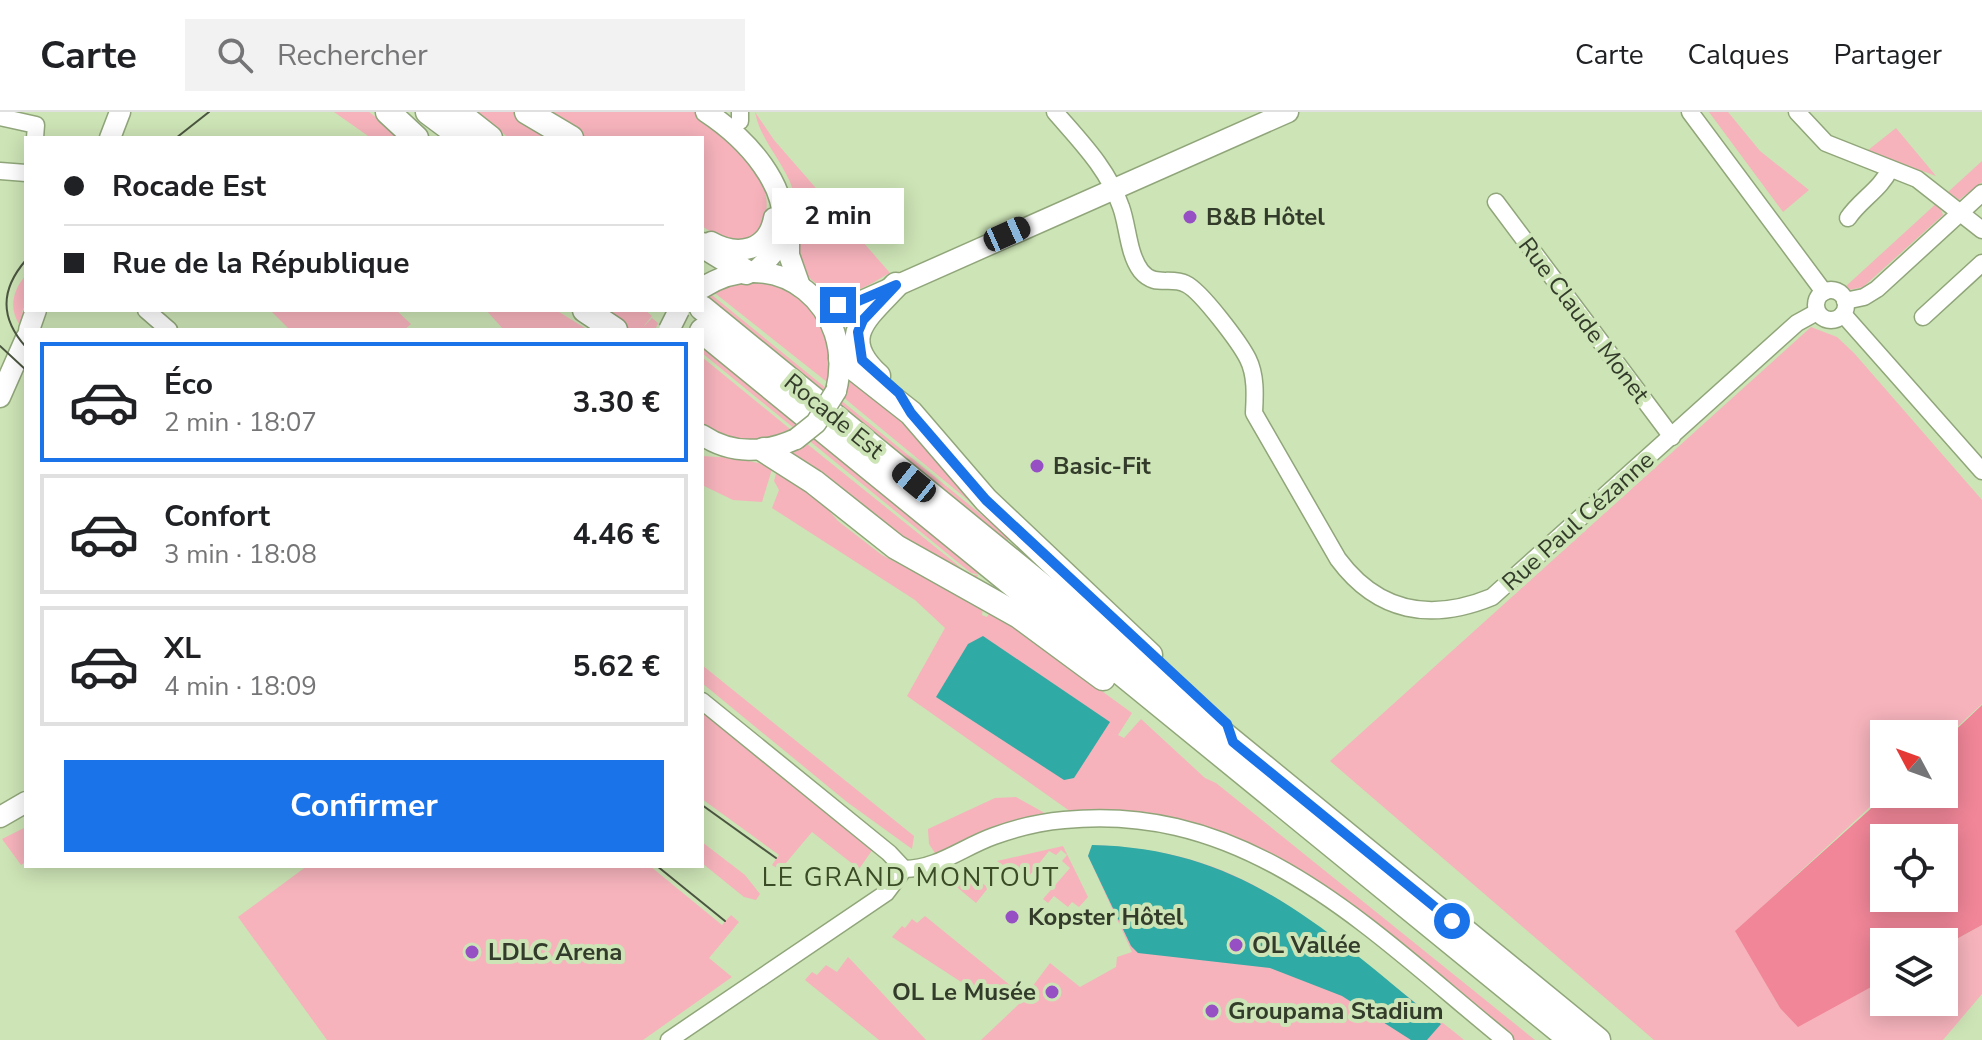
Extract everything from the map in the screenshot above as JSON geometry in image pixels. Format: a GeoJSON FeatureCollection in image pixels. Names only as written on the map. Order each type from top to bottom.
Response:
{"type":"FeatureCollection","features":[{"type":"Feature","properties":{"kind":"highway"},"geometry":{"type":"LineString","coordinates":[[388,112],[414,136]]}},
{"type":"Feature","properties":{"kind":"highway"},"geometry":{"type":"LineString","coordinates":[[428,112],[460,136]]}},
{"type":"Feature","properties":{"kind":"highway"},"geometry":{"type":"LineString","coordinates":[[457,112],[487,136]]}},
{"type":"Feature","properties":{"kind":"highway"},"geometry":{"type":"LineString","coordinates":[[527,112],[568,136]]}},
{"type":"Feature","properties":{"kind":"highway"},"geometry":{"type":"LineString","coordinates":[[704,246],[751,272]]}},
{"type":"Feature","properties":{"kind":"highway"},"geometry":{"type":"LineString","coordinates":[[896,285],[863,320],[857,343],[862,360],[899,393],[911,413]]}},
{"type":"Feature","properties":{"kind":"highway","name":"Rocade Est"},"geometry":{"type":"LineString","coordinates":[[704,295],[1233,742],[1598,1040]]}},
{"type":"Feature","properties":{"kind":"highway"},"geometry":{"type":"LineString","coordinates":[[588,312],[612,328]]}},
{"type":"Feature","properties":{"kind":"highway","name":"Rocade Est"},"geometry":{"type":"LineString","coordinates":[[680,312],[700,328]]}},
{"type":"Feature","properties":{"kind":"highway","name":"Rocade Est"},"geometry":{"type":"LineString","coordinates":[[704,332],[1571,1040]]}},
{"type":"Feature","properties":{"kind":"highway"},"geometry":{"type":"LineString","coordinates":[[841,354],[911,413],[986,500],[1227,724],[1233,742]]}},
{"type":"Feature","properties":{"kind":"highway"},"geometry":{"type":"LineString","coordinates":[[764,450],[814,482],[896,547],[1019,616],[1178,733],[1198,736]]}},
{"type":"Feature","properties":{"kind":"main road"},"geometry":{"type":"LineString","coordinates":[[111,136],[120,112]]}},
{"type":"Feature","properties":{"kind":"main road"},"geometry":{"type":"LineString","coordinates":[[817,300],[849,305],[1288,112]]}},
{"type":"Feature","properties":{"kind":"main road"},"geometry":{"type":"LineString","coordinates":[[704,294],[751,272],[777,247],[782,235],[781,206],[772,182],[723,115]]}},
{"type":"Feature","properties":{"kind":"main road"},"geometry":{"type":"LineString","coordinates":[[723,115],[770,157],[782,182],[788,209],[789,255],[800,286]]}},
{"type":"Feature","properties":{"kind":"main road"},"geometry":{"type":"LineString","coordinates":[[704,237],[732,251],[758,246],[772,229],[775,203],[772,182]]}},
{"type":"Feature","properties":{"kind":"main road"},"geometry":{"type":"LineString","coordinates":[[751,272],[779,276],[800,286],[817,300],[829,315],[841,354]]}},
{"type":"Feature","properties":{"kind":"main road"},"geometry":{"type":"LineString","coordinates":[[704,436],[724,446],[764,450],[796,439],[816,423],[836,391],[841,354],[853,323],[896,285]]}},
{"type":"Feature","properties":{"kind":"main road"},"geometry":{"type":"LineString","coordinates":[[0,397],[24,343]]}},
{"type":"Feature","properties":{"kind":"main road"},"geometry":{"type":"LineString","coordinates":[[0,817],[24,803]]}},
{"type":"Feature","properties":{"kind":"main road"},"geometry":{"type":"LineString","coordinates":[[0,830],[24,816]]}},
{"type":"Feature","properties":{"kind":"street","name":"Rue Paul Cézanne"},"geometry":{"type":"LineString","coordinates":[[1055,112],[1103,168],[1137,264],[1152,280],[1180,281],[1196,290],[1248,359],[1255,386],[1254,413],[1338,559],[1354,580],[1368,591],[1411,609],[1464,609],[1492,597],[1797,323],[1817,312]]}},
{"type":"Feature","properties":{"kind":"street"},"geometry":{"type":"LineString","coordinates":[[1690,112],[1824,292]]}},
{"type":"Feature","properties":{"kind":"street"},"geometry":{"type":"LineString","coordinates":[[1797,112],[1826,143],[1933,189],[1959,214],[1982,230]]}},
{"type":"Feature","properties":{"kind":"street"},"geometry":{"type":"LineString","coordinates":[[0,117],[36,125],[35,136]]}},
{"type":"Feature","properties":{"kind":"street"},"geometry":{"type":"LineString","coordinates":[[1848,218],[1857,205],[1885,180],[1890,169]]}},
{"type":"Feature","properties":{"kind":"street"},"geometry":{"type":"LineString","coordinates":[[0,171],[24,173]]}},
{"type":"Feature","properties":{"kind":"street"},"geometry":{"type":"LineString","coordinates":[[1982,193],[1877,289],[1844,308],[1830,321],[1817,312],[1817,298],[1824,292],[1839,293],[1844,308],[1982,471]]}},
{"type":"Feature","properties":{"kind":"street","name":"Rue Claude Monet"},"geometry":{"type":"LineString","coordinates":[[1496,202],[1672,437]]}},
{"type":"Feature","properties":{"kind":"street"},"geometry":{"type":"LineString","coordinates":[[1923,317],[1982,263]]}},
{"type":"Feature","properties":{"kind":"street"},"geometry":{"type":"LineString","coordinates":[[148,312],[167,328]]}},
{"type":"Feature","properties":{"kind":"street"},"geometry":{"type":"LineString","coordinates":[[704,703],[889,853],[904,869]]}},
{"type":"Feature","properties":{"kind":"street"},"geometry":{"type":"LineString","coordinates":[[669,1040],[886,893],[904,869],[932,865],[993,836],[1062,820],[1135,819],[1200,831],[1270,860],[1322,894],[1505,1040]]}},
{"type":"Feature","properties":{"kind":"shaded area"},"geometry":{"type":"Polygon","coordinates":[[[334,112],[369,112],[400,136],[368,136],[334,112]]]}},
{"type":"Feature","properties":{"kind":"shaded area"},"geometry":{"type":"Polygon","coordinates":[[[476,112],[515,112],[554,136],[506,136],[476,112]]]}},
{"type":"Feature","properties":{"kind":"shaded area"},"geometry":{"type":"Polygon","coordinates":[[[544,112],[697,112],[741,152],[753,168],[767,201],[765,219],[755,238],[727,238],[704,227],[704,136],[581,136],[544,112]]]}},
{"type":"Feature","properties":{"kind":"shaded area"},"geometry":{"type":"Polygon","coordinates":[[[755,112],[774,140],[890,273],[847,292],[827,289],[810,279],[798,252],[793,190],[762,132],[755,112]]]}},
{"type":"Feature","properties":{"kind":"shaded area"},"geometry":{"type":"Polygon","coordinates":[[[1709,112],[1728,112],[1760,151],[1809,190],[1783,212],[1709,112]]]}},
{"type":"Feature","properties":{"kind":"shaded area"},"geometry":{"type":"Polygon","coordinates":[[[1896,128],[1936,176],[1867,151],[1896,128]]]}},
{"type":"Feature","properties":{"kind":"shaded area"},"geometry":{"type":"Polygon","coordinates":[[[1982,161],[1982,182],[1959,200],[1948,192],[1982,161]]]}},
{"type":"Feature","properties":{"kind":"shaded area"},"geometry":{"type":"Polygon","coordinates":[[[1938,202],[1943,215],[1863,287],[1849,290],[1845,287],[1938,202]]]}},
{"type":"Feature","properties":{"kind":"shaded area"},"geometry":{"type":"Polygon","coordinates":[[[24,278],[22,312],[27,314],[22,328],[13,308],[24,278]]]}},
{"type":"Feature","properties":{"kind":"shaded area"},"geometry":{"type":"Polygon","coordinates":[[[752,278],[795,292],[813,309],[828,345],[827,382],[711,290],[752,278]]]}},
{"type":"Feature","properties":{"kind":"shaded area"},"geometry":{"type":"Polygon","coordinates":[[[704,289],[1010,538],[1006,542],[704,296],[704,289]]]}},
{"type":"Feature","properties":{"kind":"shaded area"},"geometry":{"type":"Polygon","coordinates":[[[272,312],[398,312],[411,324],[406,328],[288,328],[272,312]]]}},
{"type":"Feature","properties":{"kind":"shaded area"},"geometry":{"type":"Polygon","coordinates":[[[488,312],[559,312],[585,328],[502,328],[488,312]]]}},
{"type":"Feature","properties":{"kind":"shaded area"},"geometry":{"type":"Polygon","coordinates":[[[603,312],[647,312],[652,316],[643,327],[652,318],[658,323],[656,328],[625,328],[603,312]]]}},
{"type":"Feature","properties":{"kind":"shaded area"},"geometry":{"type":"Polygon","coordinates":[[[1811,327],[1837,337],[1854,353],[1982,500],[1982,704],[1958,726],[1958,720],[1870,720],[1870,807],[1736,931],[1780,1008],[1870,983],[1870,1016],[1958,1016],[1958,938],[1982,925],[1982,994],[1943,1040],[1654,1040],[1330,761],[1811,327]]]}},
{"type":"Feature","properties":{"kind":"shaded area"},"geometry":{"type":"Polygon","coordinates":[[[704,348],[982,575],[971,573],[704,355],[704,348]]]}},
{"type":"Feature","properties":{"kind":"shaded area"},"geometry":{"type":"Polygon","coordinates":[[[704,359],[790,429],[756,439],[724,435],[704,427],[704,359]]]}},
{"type":"Feature","properties":{"kind":"shaded area"},"geometry":{"type":"Polygon","coordinates":[[[849,375],[886,401],[1026,548],[843,397],[849,375]]]}},
{"type":"Feature","properties":{"kind":"shaded area"},"geometry":{"type":"Polygon","coordinates":[[[806,443],[970,575],[978,575],[974,582],[922,557],[786,453],[806,443]]]}},
{"type":"Feature","properties":{"kind":"shaded area"},"geometry":{"type":"Polygon","coordinates":[[[704,456],[773,466],[762,502],[733,500],[704,486],[704,456]]]}},
{"type":"Feature","properties":{"kind":"shaded area"},"geometry":{"type":"Polygon","coordinates":[[[777,470],[817,497],[838,521],[882,555],[983,608],[982,615],[987,617],[990,612],[1008,623],[1132,713],[1118,735],[1124,738],[1141,719],[1205,778],[1216,783],[1535,1040],[1515,1040],[1361,915],[1272,855],[1229,834],[1164,816],[1112,812],[1074,814],[907,696],[945,628],[915,600],[772,508],[779,490],[774,481],[777,470]]]}},
{"type":"Feature","properties":{"kind":"shaded area"},"geometry":{"type":"Polygon","coordinates":[[[704,667],[914,836],[912,849],[847,802],[704,685],[704,667]]]}},
{"type":"Feature","properties":{"kind":"shaded area"},"geometry":{"type":"Polygon","coordinates":[[[1982,705],[1982,925],[1958,938],[1958,928],[1870,928],[1870,988],[1798,1027],[1780,1008],[1735,931],[1871,808],[1958,808],[1958,728],[1982,705]]]}},
{"type":"Feature","properties":{"kind":"shaded area"},"geometry":{"type":"Polygon","coordinates":[[[704,712],[873,849],[859,869],[812,832],[780,870],[772,865],[779,855],[704,800],[704,712]]]}},
{"type":"Feature","properties":{"kind":"shaded area"},"geometry":{"type":"Polygon","coordinates":[[[1016,797],[1050,816],[937,856],[929,844],[928,829],[995,798],[1016,797]]]}},
{"type":"Feature","properties":{"kind":"shaded area"},"geometry":{"type":"Polygon","coordinates":[[[24,828],[24,863],[21,865],[2,839],[24,828]]]}},
{"type":"Feature","properties":{"kind":"shaded area"},"geometry":{"type":"Polygon","coordinates":[[[704,844],[745,875],[760,894],[756,900],[744,897],[704,865],[704,844]]]}},
{"type":"Feature","properties":{"kind":"shaded area","name":"OL Vallée"},"geometry":{"type":"Polygon","coordinates":[[[1092,845],[1179,856],[1249,883],[1313,923],[1464,1040],[981,1040],[1020,1003],[1050,963],[1080,987],[1116,967],[1117,957],[1132,952],[1088,856],[1092,845]]]}},
{"type":"Feature","properties":{"kind":"shaded area"},"geometry":{"type":"Polygon","coordinates":[[[1063,846],[1088,897],[1079,907],[1072,902],[1068,907],[1054,896],[1048,903],[1043,899],[1070,868],[1062,861],[1067,855],[1061,850],[1056,855],[1049,851],[1025,881],[997,861],[1063,846]]]}},
{"type":"Feature","properties":{"kind":"shaded area","name":"LDLC Arena"},"geometry":{"type":"Polygon","coordinates":[[[304,868],[652,868],[722,925],[731,915],[739,922],[709,958],[732,977],[643,1040],[327,1040],[238,917],[304,868]]]}},
{"type":"Feature","properties":{"kind":"shaded area"},"geometry":{"type":"Polygon","coordinates":[[[971,873],[988,888],[976,903],[952,883],[971,873]]]}},
{"type":"Feature","properties":{"kind":"shaded area"},"geometry":{"type":"Polygon","coordinates":[[[925,916],[1011,986],[995,1004],[892,937],[912,919],[917,923],[925,916]]]}},
{"type":"Feature","properties":{"kind":"shaded area"},"geometry":{"type":"Polygon","coordinates":[[[848,957],[926,1040],[879,1040],[805,980],[812,972],[817,975],[826,965],[837,972],[848,957]]]}},
{"type":"Feature","properties":{"kind":"water"},"geometry":{"type":"Polygon","coordinates":[[[983,636],[1110,722],[1074,778],[1064,780],[936,697],[968,644],[983,636]]]}},
{"type":"Feature","properties":{"kind":"water"},"geometry":{"type":"Polygon","coordinates":[[[1092,845],[1147,850],[1196,861],[1241,879],[1322,928],[1441,1024],[1427,1040],[1411,1040],[1342,996],[1270,968],[1138,953],[1131,946],[1088,856],[1092,845]]]}},
{"type":"Feature","properties":{"kind":"tram line"},"geometry":{"type":"LineString","coordinates":[[179,136],[209,112]]}},
{"type":"Feature","properties":{"kind":"tram line"},"geometry":{"type":"LineString","coordinates":[[24,262],[11,282],[6,304],[11,325],[24,345]]}},
{"type":"Feature","properties":{"kind":"tram line"},"geometry":{"type":"LineString","coordinates":[[0,346],[24,368]]}},
{"type":"Feature","properties":{"kind":"tram line"},"geometry":{"type":"LineString","coordinates":[[704,806],[776,858]]}},
{"type":"Feature","properties":{"kind":"tram line"},"geometry":{"type":"LineString","coordinates":[[659,868],[725,921]]}},
{"type":"Feature","properties":{"kind":"place","name":"B&B Hôtel"},"geometry":{"type":"Point","coordinates":[1190,217]}},
{"type":"Feature","properties":{"kind":"place","name":"Basic-Fit"},"geometry":{"type":"Point","coordinates":[1037,466]}},
{"type":"Feature","properties":{"kind":"place","name":"Kopster Hôtel"},"geometry":{"type":"Point","coordinates":[1012,917]}},
{"type":"Feature","properties":{"kind":"place","name":"OL Vallée"},"geometry":{"type":"Point","coordinates":[1236,945]}},
{"type":"Feature","properties":{"kind":"place","name":"LDLC Arena"},"geometry":{"type":"Point","coordinates":[472,952]}},
{"type":"Feature","properties":{"kind":"place","name":"OL Le Musée"},"geometry":{"type":"Point","coordinates":[1052,992]}},
{"type":"Feature","properties":{"kind":"place","name":"Groupama Stadium"},"geometry":{"type":"Point","coordinates":[1212,1011]}},
{"type":"Feature","properties":{"kind":"district","name":"LE GRAND MONTOUT"},"geometry":{"type":"Point","coordinates":[911,877]}},
{"type":"Feature","properties":{"kind":"route"},"geometry":{"type":"LineString","coordinates":[[838,305],[862,301],[896,285],[863,320],[858,332],[858,353],[867,366],[899,393],[911,413],[986,500],[1227,724],[1233,742],[1452,921]]}}]}
